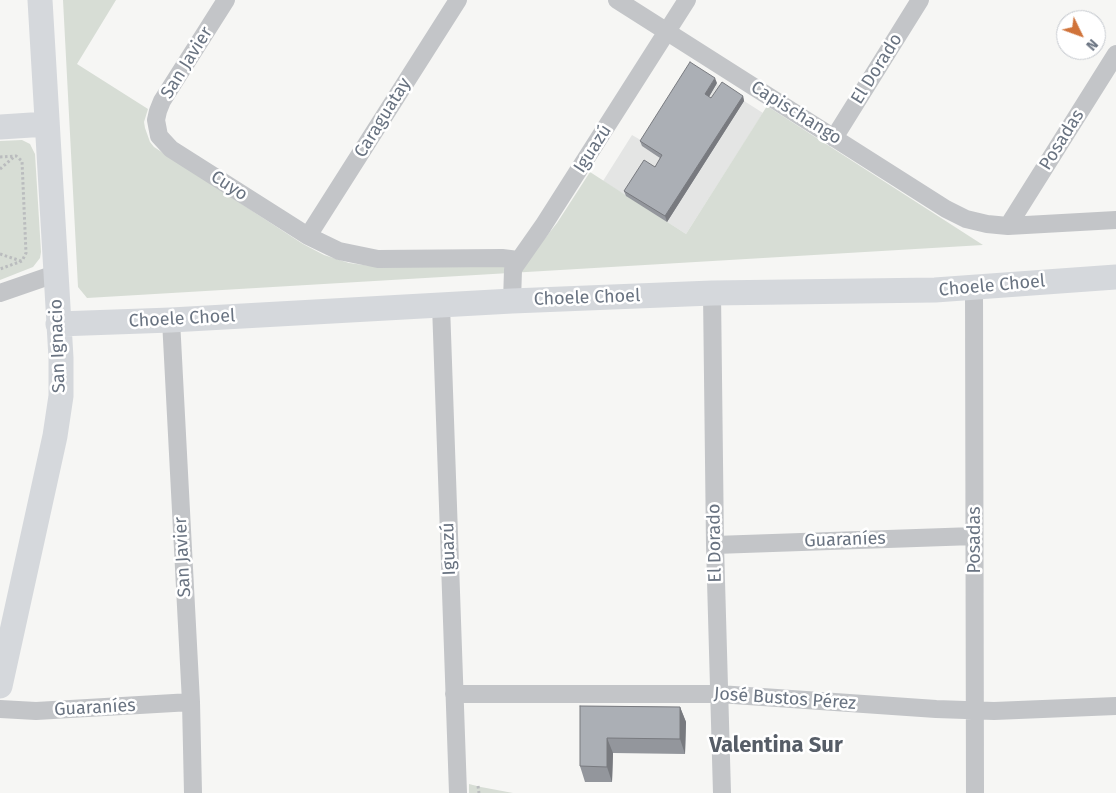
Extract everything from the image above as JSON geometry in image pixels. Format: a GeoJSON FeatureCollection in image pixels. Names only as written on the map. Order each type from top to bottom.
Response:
{"type":"FeatureCollection","features":[{"type":"Feature","properties":{"kind":"street","name":"San Ignacio"},"geometry":{"type":"LineString","coordinates":[[0,686],[55,436],[61,396],[61,358],[40,0]]}},
{"type":"Feature","properties":{"kind":"street","name":"San Javier"},"geometry":{"type":"LineString","coordinates":[[157,128],[156,120],[162,102],[226,0]]}},
{"type":"Feature","properties":{"kind":"street","name":"Caraguatay"},"geometry":{"type":"LineString","coordinates":[[308,236],[458,0]]}},
{"type":"Feature","properties":{"kind":"street","name":"Capischango"},"geometry":{"type":"LineString","coordinates":[[617,0],[946,209],[976,222],[1008,226]]}},
{"type":"Feature","properties":{"kind":"street","name":"Iguazú"},"geometry":{"type":"LineString","coordinates":[[512,300],[513,270],[518,260],[543,226],[687,0]]}},
{"type":"Feature","properties":{"kind":"street","name":"El Dorado"},"geometry":{"type":"LineString","coordinates":[[834,138],[920,0]]}},
{"type":"Feature","properties":{"kind":"street","name":"Posadas"},"geometry":{"type":"LineString","coordinates":[[1008,226],[1116,54]]}},
{"type":"Feature","properties":{"kind":"street"},"geometry":{"type":"LineString","coordinates":[[0,127],[47,124]]}},
{"type":"Feature","properties":{"kind":"street","name":"Cuyo"},"geometry":{"type":"LineString","coordinates":[[157,128],[159,136],[171,149],[308,236]]}},
{"type":"Feature","properties":{"kind":"street"},"geometry":{"type":"LineString","coordinates":[[1008,226],[1116,220]]}},
{"type":"Feature","properties":{"kind":"street"},"geometry":{"type":"LineString","coordinates":[[308,236],[340,251],[378,259],[502,258],[518,260]]}},
{"type":"Feature","properties":{"kind":"street"},"geometry":{"type":"LineString","coordinates":[[0,293],[55,274]]}},
{"type":"Feature","properties":{"kind":"street","name":"Choele Choel"},"geometry":{"type":"LineString","coordinates":[[58,324],[171,320],[512,300],[712,293],[935,290],[1116,276]]}},
{"type":"Feature","properties":{"kind":"street","name":"Posadas"},"geometry":{"type":"LineString","coordinates":[[974,288],[975,793]]}},
{"type":"Feature","properties":{"kind":"street","name":"El Dorado"},"geometry":{"type":"LineString","coordinates":[[712,293],[714,545],[722,793]]}},
{"type":"Feature","properties":{"kind":"street","name":"Iguazú"},"geometry":{"type":"LineString","coordinates":[[441,304],[458,793]]}},
{"type":"Feature","properties":{"kind":"street","name":"San Javier"},"geometry":{"type":"LineString","coordinates":[[171,320],[191,702],[193,793]]}},
{"type":"Feature","properties":{"kind":"street","name":"Guaraníes"},"geometry":{"type":"LineString","coordinates":[[714,545],[974,536]]}},
{"type":"Feature","properties":{"kind":"street","name":"José Bustos Pérez"},"geometry":{"type":"LineString","coordinates":[[454,694],[719,694],[975,710],[1116,706]]}},
{"type":"Feature","properties":{"kind":"street","name":"Guaraníes"},"geometry":{"type":"LineString","coordinates":[[0,709],[36,711],[191,702]]}},
{"type":"Feature","properties":{"kind":"path"},"geometry":{"type":"LineString","coordinates":[[0,156],[16,156],[22,161],[26,253],[22,261],[0,269]]}},
{"type":"Feature","properties":{"kind":"path"},"geometry":{"type":"LineString","coordinates":[[0,169],[16,156]]}},
{"type":"Feature","properties":{"kind":"path"},"geometry":{"type":"LineString","coordinates":[[0,254],[22,261]]}},
{"type":"Feature","properties":{"kind":"path"},"geometry":{"type":"LineString","coordinates":[[478,786],[479,793]]}},
{"type":"Feature","properties":{"kind":"shaded area"},"geometry":{"type":"Polygon","coordinates":[[[63,0],[116,0],[77,64],[148,109],[144,122],[150,142],[154,147],[303,244],[324,255],[349,263],[371,266],[498,264],[546,237],[590,172],[686,234],[767,106],[983,245],[87,298],[78,287],[63,0]]]}},
{"type":"Feature","properties":{"kind":"shaded area"},"geometry":{"type":"Polygon","coordinates":[[[692,68],[763,113],[686,234],[603,181],[632,135],[644,142],[692,68]]]}},
{"type":"Feature","properties":{"kind":"shaded area"},"geometry":{"type":"Polygon","coordinates":[[[22,140],[30,144],[35,154],[41,252],[40,258],[33,267],[0,280],[0,141],[22,140]]]}},
{"type":"Feature","properties":{"kind":"shaded area"},"geometry":{"type":"Polygon","coordinates":[[[469,784],[481,787],[513,793],[469,793],[469,784]]]}},
{"type":"Feature","properties":{"kind":"building"},"geometry":{"type":"Polygon","coordinates":[[[690,62],[715,78],[705,94],[711,98],[722,82],[743,96],[665,216],[624,191],[644,160],[655,167],[662,155],[640,141],[690,62]]]}},
{"type":"Feature","properties":{"kind":"building"},"geometry":{"type":"Polygon","coordinates":[[[580,706],[680,707],[680,739],[607,738],[607,767],[580,766],[580,706]]]}},
{"type":"Feature","properties":{"kind":"district","name":"Valentina Sur"},"geometry":{"type":"Point","coordinates":[776,746]}}]}
